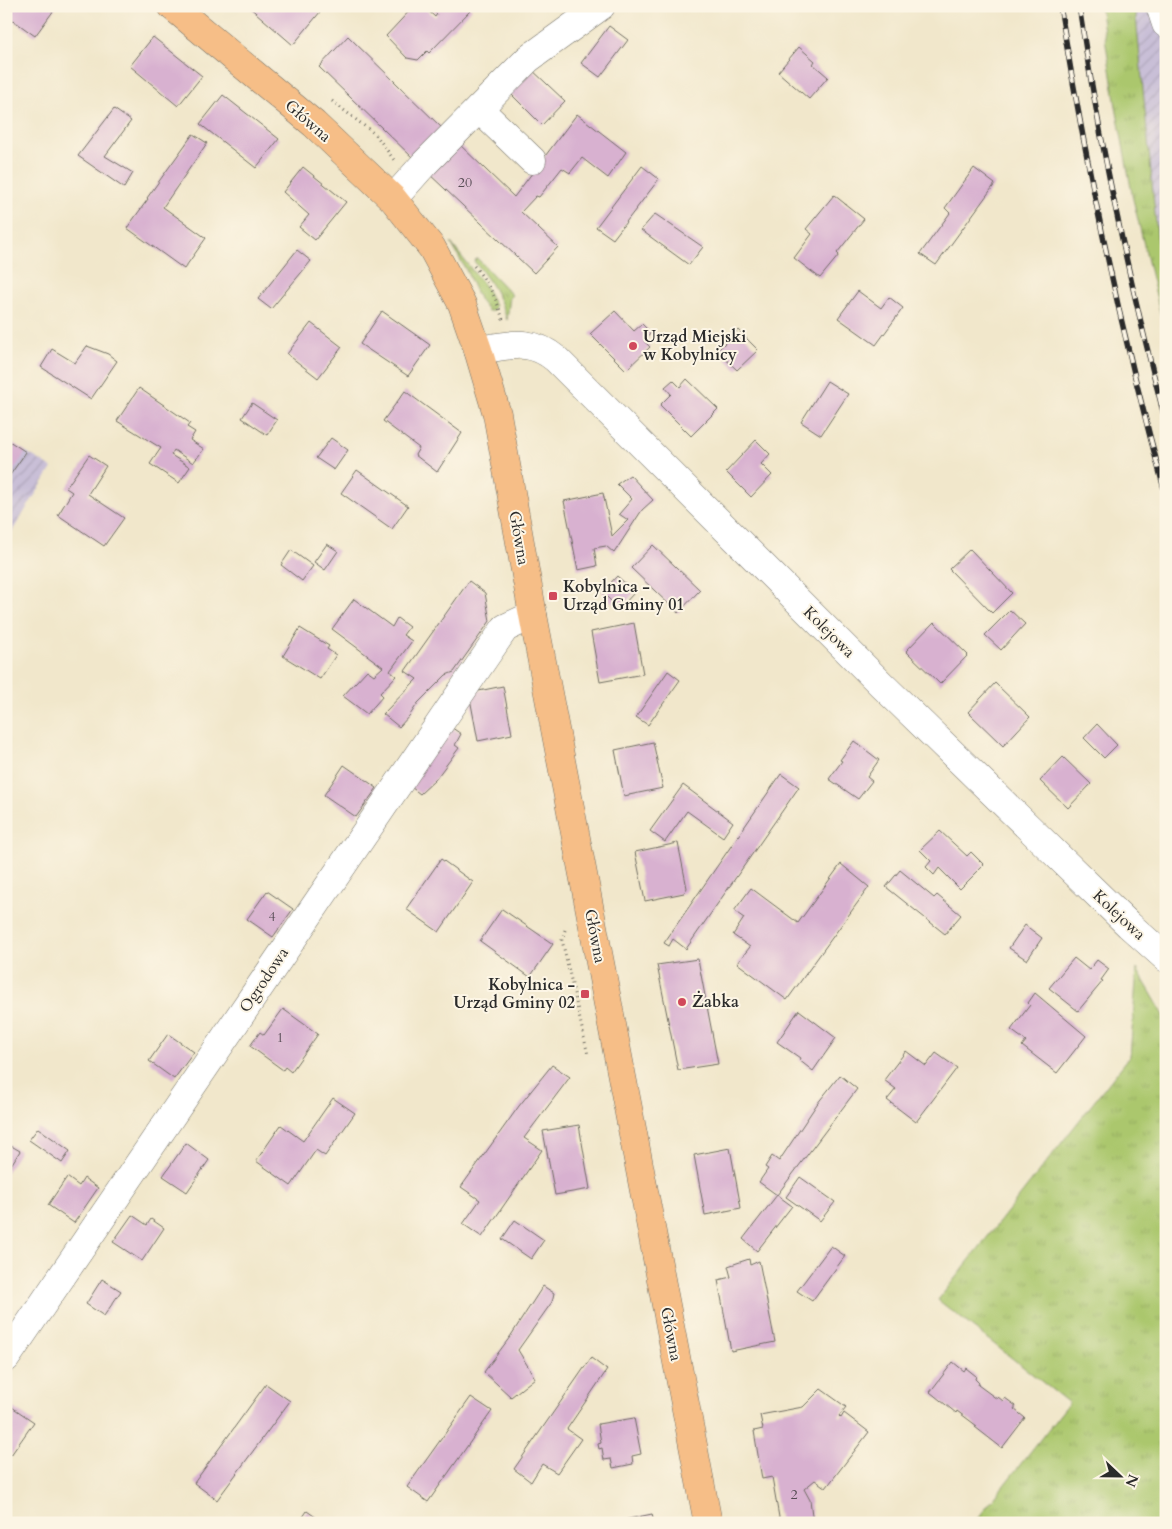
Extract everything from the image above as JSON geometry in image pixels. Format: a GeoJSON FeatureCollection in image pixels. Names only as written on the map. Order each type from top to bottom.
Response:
{"type":"FeatureCollection","features":[{"type":"Feature","properties":{"kind":"main road","name":"Główna"},"geometry":{"type":"LineString","coordinates":[[172,6],[314,124],[393,199],[432,248],[462,304],[497,414],[533,615],[708,1523]]}},
{"type":"Feature","properties":{"kind":"street"},"geometry":{"type":"LineString","coordinates":[[393,199],[424,164],[528,59],[601,6]]}},
{"type":"Feature","properties":{"kind":"street"},"geometry":{"type":"LineString","coordinates":[[1160,6],[1166,24]]}},
{"type":"Feature","properties":{"kind":"street"},"geometry":{"type":"LineString","coordinates":[[478,109],[532,160]]}},
{"type":"Feature","properties":{"kind":"street","name":"Kolejowa"},"geometry":{"type":"LineString","coordinates":[[478,350],[527,344],[539,347],[556,358],[881,684],[1129,925],[1166,958]]}},
{"type":"Feature","properties":{"kind":"street","name":"Ogrodowa"},"geometry":{"type":"LineString","coordinates":[[6,1358],[505,628],[533,615]]}},
{"type":"Feature","properties":{"kind":"shaded area"},"geometry":{"type":"Polygon","coordinates":[[[1135,6],[1166,6],[1166,286],[1160,266],[1135,6]]]}},
{"type":"Feature","properties":{"kind":"shaded area"},"geometry":{"type":"Polygon","coordinates":[[[6,439],[52,468],[6,541],[6,439]]]}},
{"type":"Feature","properties":{"kind":"green space"},"geometry":{"type":"Polygon","coordinates":[[[1100,6],[1135,6],[1160,266],[1166,286],[1166,337],[1133,199],[1100,6]]]}},
{"type":"Feature","properties":{"kind":"green space"},"geometry":{"type":"Polygon","coordinates":[[[451,243],[486,288],[495,306],[493,311],[488,311],[480,301],[451,243]]]}},
{"type":"Feature","properties":{"kind":"green space"},"geometry":{"type":"Polygon","coordinates":[[[477,258],[512,295],[510,297],[507,320],[494,289],[474,261],[477,258]]]}},
{"type":"Feature","properties":{"kind":"green space"},"geometry":{"type":"Polygon","coordinates":[[[1137,969],[1166,1019],[1166,1523],[974,1523],[1069,1403],[938,1300],[1130,1056],[1137,969]]]}},
{"type":"Feature","properties":{"kind":"building"},"geometry":{"type":"Polygon","coordinates":[[[6,6],[57,6],[35,36],[6,15],[6,6]]]}},
{"type":"Feature","properties":{"kind":"building"},"geometry":{"type":"Polygon","coordinates":[[[248,6],[325,6],[293,45],[248,6]]]}},
{"type":"Feature","properties":{"kind":"building"},"geometry":{"type":"Polygon","coordinates":[[[414,6],[423,6],[435,17],[437,14],[429,6],[469,6],[472,9],[429,53],[427,51],[418,60],[407,58],[386,36],[414,6]]]}},
{"type":"Feature","properties":{"kind":"building"},"geometry":{"type":"Polygon","coordinates":[[[609,26],[628,40],[600,77],[581,63],[609,26]]]}},
{"type":"Feature","properties":{"kind":"building"},"geometry":{"type":"Polygon","coordinates":[[[348,36],[444,130],[415,160],[319,67],[348,36]]]}},
{"type":"Feature","properties":{"kind":"building"},"geometry":{"type":"Polygon","coordinates":[[[153,37],[202,76],[178,106],[130,66],[153,37]]]}},
{"type":"Feature","properties":{"kind":"building"},"geometry":{"type":"Polygon","coordinates":[[[799,47],[815,61],[813,64],[828,77],[809,99],[778,72],[799,47]]]}},
{"type":"Feature","properties":{"kind":"building"},"geometry":{"type":"Polygon","coordinates":[[[529,67],[565,101],[542,125],[507,90],[529,67]]]}},
{"type":"Feature","properties":{"kind":"building"},"geometry":{"type":"Polygon","coordinates":[[[223,95],[279,139],[256,168],[200,124],[223,95]]]}},
{"type":"Feature","properties":{"kind":"building"},"geometry":{"type":"Polygon","coordinates":[[[114,109],[131,121],[105,156],[133,173],[124,188],[78,156],[114,109]]]}},
{"type":"Feature","properties":{"kind":"building"},"geometry":{"type":"Polygon","coordinates":[[[577,114],[626,152],[608,178],[582,158],[570,173],[562,168],[539,197],[536,196],[521,212],[558,247],[534,273],[427,172],[457,142],[514,197],[577,114]]]}},
{"type":"Feature","properties":{"kind":"building"},"geometry":{"type":"Polygon","coordinates":[[[193,134],[207,143],[163,207],[206,238],[184,269],[127,228],[193,134]]]}},
{"type":"Feature","properties":{"kind":"building"},"geometry":{"type":"Polygon","coordinates":[[[642,166],[659,179],[613,239],[596,227],[642,166]]]}},
{"type":"Feature","properties":{"kind":"building"},"geometry":{"type":"Polygon","coordinates":[[[303,167],[346,202],[315,240],[299,227],[309,215],[283,192],[303,167]]]}},
{"type":"Feature","properties":{"kind":"building"},"geometry":{"type":"Polygon","coordinates":[[[974,168],[995,184],[936,265],[920,254],[950,213],[945,208],[974,168]]]}},
{"type":"Feature","properties":{"kind":"building"},"geometry":{"type":"Polygon","coordinates":[[[834,195],[864,219],[820,278],[794,258],[812,234],[806,229],[834,195]]]}},
{"type":"Feature","properties":{"kind":"building"},"geometry":{"type":"Polygon","coordinates":[[[655,214],[703,247],[689,265],[641,230],[655,214]]]}},
{"type":"Feature","properties":{"kind":"building"},"geometry":{"type":"Polygon","coordinates":[[[297,250],[311,261],[271,309],[258,299],[297,250]]]}},
{"type":"Feature","properties":{"kind":"building"},"geometry":{"type":"Polygon","coordinates":[[[858,291],[881,308],[889,297],[903,308],[876,345],[838,318],[858,291]]]}},
{"type":"Feature","properties":{"kind":"building"},"geometry":{"type":"Polygon","coordinates":[[[382,311],[430,345],[408,376],[360,344],[382,311]]]}},
{"type":"Feature","properties":{"kind":"building"},"geometry":{"type":"Polygon","coordinates":[[[615,311],[634,331],[642,324],[651,333],[644,341],[650,347],[626,370],[590,334],[615,311]]]}},
{"type":"Feature","properties":{"kind":"building"},"geometry":{"type":"Polygon","coordinates":[[[311,323],[342,347],[318,378],[287,354],[311,323]]]}},
{"type":"Feature","properties":{"kind":"building"},"geometry":{"type":"Polygon","coordinates":[[[738,330],[758,350],[737,370],[717,351],[738,330]]]}},
{"type":"Feature","properties":{"kind":"building"},"geometry":{"type":"Polygon","coordinates":[[[87,346],[108,354],[117,361],[91,399],[41,367],[52,349],[75,363],[87,346]]]}},
{"type":"Feature","properties":{"kind":"building"},"geometry":{"type":"Polygon","coordinates":[[[687,379],[718,409],[691,436],[660,405],[671,394],[665,387],[673,380],[680,387],[687,379]]]}},
{"type":"Feature","properties":{"kind":"building"},"geometry":{"type":"Polygon","coordinates":[[[827,381],[848,394],[821,435],[801,422],[827,381]]]}},
{"type":"Feature","properties":{"kind":"building"},"geometry":{"type":"Polygon","coordinates":[[[139,388],[190,423],[187,427],[195,432],[190,440],[204,449],[193,463],[174,450],[171,455],[190,467],[179,483],[150,464],[161,448],[117,421],[139,388]]]}},
{"type":"Feature","properties":{"kind":"building"},"geometry":{"type":"Polygon","coordinates":[[[405,391],[462,433],[437,472],[415,455],[419,448],[383,421],[405,391]]]}},
{"type":"Feature","properties":{"kind":"building"},"geometry":{"type":"Polygon","coordinates":[[[252,403],[277,420],[267,435],[242,418],[252,403]]]}},
{"type":"Feature","properties":{"kind":"building"},"geometry":{"type":"Polygon","coordinates":[[[331,438],[348,450],[334,470],[316,458],[331,438]]]}},
{"type":"Feature","properties":{"kind":"building"},"geometry":{"type":"Polygon","coordinates":[[[6,439],[26,452],[6,481],[6,439]]]}},
{"type":"Feature","properties":{"kind":"building"},"geometry":{"type":"Polygon","coordinates":[[[756,440],[770,454],[761,464],[772,475],[751,497],[726,472],[756,440]]]}},
{"type":"Feature","properties":{"kind":"building"},"geometry":{"type":"Polygon","coordinates":[[[89,455],[106,466],[88,494],[124,518],[104,546],[58,515],[72,492],[66,488],[89,455]]]}},
{"type":"Feature","properties":{"kind":"building"},"geometry":{"type":"Polygon","coordinates":[[[357,470],[408,506],[392,529],[341,493],[357,470]]]}},
{"type":"Feature","properties":{"kind":"building"},"geometry":{"type":"Polygon","coordinates":[[[630,475],[653,500],[642,510],[614,553],[606,546],[594,548],[597,566],[578,570],[564,501],[603,493],[612,536],[628,520],[619,514],[632,499],[617,484],[630,475]]]}},
{"type":"Feature","properties":{"kind":"building"},"geometry":{"type":"Polygon","coordinates":[[[327,544],[338,551],[325,570],[314,562],[327,544]]]}},
{"type":"Feature","properties":{"kind":"building"},"geometry":{"type":"Polygon","coordinates":[[[653,545],[700,590],[678,613],[631,568],[653,545]]]}},
{"type":"Feature","properties":{"kind":"building"},"geometry":{"type":"Polygon","coordinates":[[[970,549],[1012,593],[992,613],[949,569],[970,549]]]}},
{"type":"Feature","properties":{"kind":"building"},"geometry":{"type":"Polygon","coordinates":[[[291,550],[313,566],[302,581],[281,565],[291,550]]]}},
{"type":"Feature","properties":{"kind":"building"},"geometry":{"type":"Polygon","coordinates":[[[617,576],[635,592],[619,609],[602,592],[617,576]]]}},
{"type":"Feature","properties":{"kind":"building"},"geometry":{"type":"Polygon","coordinates":[[[469,581],[485,593],[490,621],[454,672],[446,675],[418,703],[399,727],[383,714],[417,679],[405,671],[469,581]]]}},
{"type":"Feature","properties":{"kind":"building"},"geometry":{"type":"Polygon","coordinates":[[[354,599],[392,627],[397,618],[409,627],[403,635],[412,641],[390,671],[396,676],[380,693],[383,696],[367,714],[343,696],[367,670],[374,675],[383,667],[332,629],[354,599]]]}},
{"type":"Feature","properties":{"kind":"building"},"geometry":{"type":"Polygon","coordinates":[[[1010,610],[1025,624],[1001,650],[985,635],[1010,610]]]}},
{"type":"Feature","properties":{"kind":"building"},"geometry":{"type":"Polygon","coordinates":[[[934,622],[968,655],[940,684],[906,651],[934,622]]]}},
{"type":"Feature","properties":{"kind":"building"},"geometry":{"type":"Polygon","coordinates":[[[634,623],[643,674],[600,682],[591,632],[634,623]]]}},
{"type":"Feature","properties":{"kind":"building"},"geometry":{"type":"Polygon","coordinates":[[[300,628],[329,646],[327,649],[336,655],[320,679],[283,656],[300,628]]]}},
{"type":"Feature","properties":{"kind":"building"},"geometry":{"type":"Polygon","coordinates":[[[668,671],[680,680],[648,725],[636,717],[668,671]]]}},
{"type":"Feature","properties":{"kind":"building"},"geometry":{"type":"Polygon","coordinates":[[[995,683],[1030,717],[1003,746],[968,712],[995,683]]]}},
{"type":"Feature","properties":{"kind":"building"},"geometry":{"type":"Polygon","coordinates":[[[503,686],[512,734],[478,741],[469,693],[503,686]]]}},
{"type":"Feature","properties":{"kind":"building"},"geometry":{"type":"Polygon","coordinates":[[[1097,724],[1117,745],[1104,758],[1084,738],[1097,724]]]}},
{"type":"Feature","properties":{"kind":"building"},"geometry":{"type":"Polygon","coordinates":[[[448,725],[461,734],[455,745],[459,748],[435,780],[420,794],[407,784],[448,725]]]}},
{"type":"Feature","properties":{"kind":"building"},"geometry":{"type":"Polygon","coordinates":[[[854,741],[879,760],[867,777],[872,781],[858,799],[829,779],[854,741]]]}},
{"type":"Feature","properties":{"kind":"building"},"geometry":{"type":"Polygon","coordinates":[[[653,742],[663,788],[624,796],[615,750],[653,742]]]}},
{"type":"Feature","properties":{"kind":"building"},"geometry":{"type":"Polygon","coordinates":[[[1063,757],[1091,784],[1068,808],[1040,781],[1063,757]]]}},
{"type":"Feature","properties":{"kind":"building"},"geometry":{"type":"Polygon","coordinates":[[[344,765],[377,788],[356,817],[324,795],[344,765]]]}},
{"type":"Feature","properties":{"kind":"building"},"geometry":{"type":"Polygon","coordinates":[[[781,774],[799,787],[686,949],[673,939],[669,946],[664,943],[781,774]]]}},
{"type":"Feature","properties":{"kind":"building"},"geometry":{"type":"Polygon","coordinates":[[[683,785],[733,822],[723,837],[687,811],[665,842],[650,831],[683,785]]]}},
{"type":"Feature","properties":{"kind":"building"},"geometry":{"type":"Polygon","coordinates":[[[940,831],[967,856],[971,852],[984,865],[960,889],[939,868],[934,875],[926,867],[931,861],[920,850],[940,831]]]}},
{"type":"Feature","properties":{"kind":"building"},"geometry":{"type":"Polygon","coordinates":[[[678,843],[687,888],[684,893],[645,901],[635,852],[678,843]]]}},
{"type":"Feature","properties":{"kind":"building"},"geometry":{"type":"Polygon","coordinates":[[[441,859],[473,882],[439,932],[406,909],[441,859]]]}},
{"type":"Feature","properties":{"kind":"building"},"geometry":{"type":"Polygon","coordinates":[[[841,864],[869,887],[787,1000],[737,963],[750,947],[733,935],[744,918],[734,911],[751,888],[798,923],[841,864]]]}},
{"type":"Feature","properties":{"kind":"building"},"geometry":{"type":"Polygon","coordinates":[[[900,870],[934,898],[937,895],[961,915],[945,934],[886,887],[900,870]]]}},
{"type":"Feature","properties":{"kind":"building"},"geometry":{"type":"Polygon","coordinates":[[[267,891],[293,909],[273,937],[247,919],[267,891]]]}},
{"type":"Feature","properties":{"kind":"building"},"geometry":{"type":"Polygon","coordinates":[[[502,909],[553,944],[530,977],[480,941],[502,909]]]}},
{"type":"Feature","properties":{"kind":"building"},"geometry":{"type":"Polygon","coordinates":[[[1025,925],[1042,938],[1027,960],[1009,948],[1025,925]]]}},
{"type":"Feature","properties":{"kind":"building"},"geometry":{"type":"Polygon","coordinates":[[[1074,958],[1089,970],[1097,960],[1109,969],[1101,980],[1103,981],[1078,1011],[1049,988],[1074,958]]]}},
{"type":"Feature","properties":{"kind":"building"},"geometry":{"type":"Polygon","coordinates":[[[698,959],[718,1064],[678,1070],[657,965],[698,959]]]}},
{"type":"Feature","properties":{"kind":"building"},"geometry":{"type":"Polygon","coordinates":[[[1035,993],[1086,1036],[1057,1073],[1022,1046],[1026,1041],[1011,1030],[1030,1005],[1028,1003],[1035,993]]]}},
{"type":"Feature","properties":{"kind":"building"},"geometry":{"type":"Polygon","coordinates":[[[283,1009],[318,1034],[291,1072],[285,1067],[283,1070],[250,1046],[260,1032],[264,1035],[283,1009]]]}},
{"type":"Feature","properties":{"kind":"building"},"geometry":{"type":"Polygon","coordinates":[[[799,1010],[836,1038],[813,1071],[799,1060],[800,1058],[777,1042],[799,1010]]]}},
{"type":"Feature","properties":{"kind":"building"},"geometry":{"type":"Polygon","coordinates":[[[168,1034],[194,1052],[174,1079],[149,1061],[168,1034]]]}},
{"type":"Feature","properties":{"kind":"building"},"geometry":{"type":"Polygon","coordinates":[[[906,1051],[926,1066],[936,1053],[957,1068],[916,1122],[887,1100],[896,1089],[884,1080],[906,1051]]]}},
{"type":"Feature","properties":{"kind":"building"},"geometry":{"type":"Polygon","coordinates":[[[552,1065],[570,1077],[524,1138],[542,1150],[482,1237],[463,1224],[480,1200],[461,1187],[519,1106],[552,1065]]]}},
{"type":"Feature","properties":{"kind":"building"},"geometry":{"type":"Polygon","coordinates":[[[840,1075],[857,1089],[777,1195],[759,1182],[768,1169],[765,1167],[772,1156],[779,1161],[817,1104],[840,1075]]]}},
{"type":"Feature","properties":{"kind":"building"},"geometry":{"type":"Polygon","coordinates":[[[333,1098],[355,1113],[325,1156],[316,1150],[291,1186],[256,1161],[281,1125],[303,1141],[333,1098]]]}},
{"type":"Feature","properties":{"kind":"building"},"geometry":{"type":"Polygon","coordinates":[[[579,1125],[590,1189],[555,1195],[543,1131],[579,1125]]]}},
{"type":"Feature","properties":{"kind":"building"},"geometry":{"type":"Polygon","coordinates":[[[38,1128],[70,1151],[62,1163],[29,1140],[38,1128]]]}},
{"type":"Feature","properties":{"kind":"building"},"geometry":{"type":"Polygon","coordinates":[[[186,1143],[209,1160],[187,1192],[163,1176],[186,1143]]]}},
{"type":"Feature","properties":{"kind":"building"},"geometry":{"type":"Polygon","coordinates":[[[8,1144],[20,1151],[6,1173],[6,1146],[8,1144]]]}},
{"type":"Feature","properties":{"kind":"building"},"geometry":{"type":"Polygon","coordinates":[[[730,1148],[741,1208],[705,1215],[694,1155],[730,1148]]]}},
{"type":"Feature","properties":{"kind":"building"},"geometry":{"type":"Polygon","coordinates":[[[67,1177],[79,1186],[84,1178],[98,1188],[74,1223],[48,1205],[67,1177]]]}},
{"type":"Feature","properties":{"kind":"building"},"geometry":{"type":"Polygon","coordinates":[[[800,1177],[835,1202],[820,1221],[786,1197],[800,1177]]]}},
{"type":"Feature","properties":{"kind":"building"},"geometry":{"type":"Polygon","coordinates":[[[777,1195],[792,1206],[757,1251],[743,1239],[777,1195]]]}},
{"type":"Feature","properties":{"kind":"building"},"geometry":{"type":"Polygon","coordinates":[[[132,1215],[147,1225],[151,1219],[164,1228],[142,1261],[113,1242],[132,1215]]]}},
{"type":"Feature","properties":{"kind":"building"},"geometry":{"type":"Polygon","coordinates":[[[515,1220],[544,1240],[531,1259],[502,1239],[515,1220]]]}},
{"type":"Feature","properties":{"kind":"building"},"geometry":{"type":"Polygon","coordinates":[[[831,1246],[845,1256],[812,1301],[797,1291],[831,1246]]]}},
{"type":"Feature","properties":{"kind":"building"},"geometry":{"type":"Polygon","coordinates":[[[749,1259],[750,1265],[759,1261],[775,1342],[731,1351],[718,1280],[731,1277],[728,1266],[749,1259]]]}},
{"type":"Feature","properties":{"kind":"building"},"geometry":{"type":"Polygon","coordinates":[[[102,1279],[121,1291],[104,1316],[86,1304],[102,1279]]]}},
{"type":"Feature","properties":{"kind":"building"},"geometry":{"type":"Polygon","coordinates":[[[543,1286],[554,1293],[552,1302],[518,1350],[535,1378],[511,1397],[484,1372],[510,1337],[543,1286]]]}},
{"type":"Feature","properties":{"kind":"building"},"geometry":{"type":"Polygon","coordinates":[[[591,1358],[607,1370],[567,1429],[581,1439],[557,1473],[542,1464],[531,1482],[514,1469],[591,1358]]]}},
{"type":"Feature","properties":{"kind":"building"},"geometry":{"type":"Polygon","coordinates":[[[953,1362],[964,1371],[966,1368],[976,1376],[975,1379],[979,1383],[978,1385],[997,1399],[998,1397],[1003,1401],[1005,1398],[1016,1406],[1014,1409],[1025,1418],[1002,1448],[975,1427],[977,1426],[957,1411],[956,1413],[930,1392],[953,1362]]]}},
{"type":"Feature","properties":{"kind":"building"},"geometry":{"type":"Polygon","coordinates":[[[266,1384],[290,1401],[217,1500],[194,1483],[266,1384]]]}},
{"type":"Feature","properties":{"kind":"building"},"geometry":{"type":"Polygon","coordinates":[[[821,1389],[846,1407],[839,1416],[841,1418],[844,1413],[869,1432],[826,1488],[815,1480],[804,1489],[810,1500],[813,1523],[780,1523],[772,1477],[762,1479],[754,1431],[763,1429],[760,1415],[803,1407],[821,1389]]]}},
{"type":"Feature","properties":{"kind":"building"},"geometry":{"type":"Polygon","coordinates":[[[471,1397],[492,1411],[428,1502],[407,1487],[471,1397]]]}},
{"type":"Feature","properties":{"kind":"building"},"geometry":{"type":"Polygon","coordinates":[[[6,1403],[34,1422],[11,1455],[6,1451],[6,1403]]]}},
{"type":"Feature","properties":{"kind":"building"},"geometry":{"type":"Polygon","coordinates":[[[634,1418],[641,1454],[632,1456],[633,1464],[613,1468],[611,1459],[604,1460],[602,1448],[599,1449],[598,1444],[601,1443],[598,1424],[634,1418]]]}},
{"type":"Feature","properties":{"kind":"building"},"geometry":{"type":"Polygon","coordinates":[[[307,1511],[324,1523],[299,1523],[307,1511]]]}},
{"type":"Feature","properties":{"kind":"building"},"geometry":{"type":"Polygon","coordinates":[[[652,1514],[654,1523],[614,1523],[614,1522],[652,1514]]]}},
{"type":"Feature","properties":{"kind":"railway"},"geometry":{"type":"LineString","coordinates":[[1060,6],[1106,252],[1134,374],[1166,496]]}},
{"type":"Feature","properties":{"kind":"railway"},"geometry":{"type":"LineString","coordinates":[[1079,6],[1096,111],[1117,215],[1166,423]]}},
{"type":"Feature","properties":{"kind":"place","name":"Urząd Miejski w Kobylnicy"},"geometry":{"type":"Point","coordinates":[633,346]}},
{"type":"Feature","properties":{"kind":"place","name":"Kobylnica - Urząd Gminy 01"},"geometry":{"type":"Point","coordinates":[553,596]}},
{"type":"Feature","properties":{"kind":"place","name":"Kobylnica - Urząd Gminy 02"},"geometry":{"type":"Point","coordinates":[585,994]}},
{"type":"Feature","properties":{"kind":"place","name":"Żabka"},"geometry":{"type":"Point","coordinates":[682,1002]}}]}
